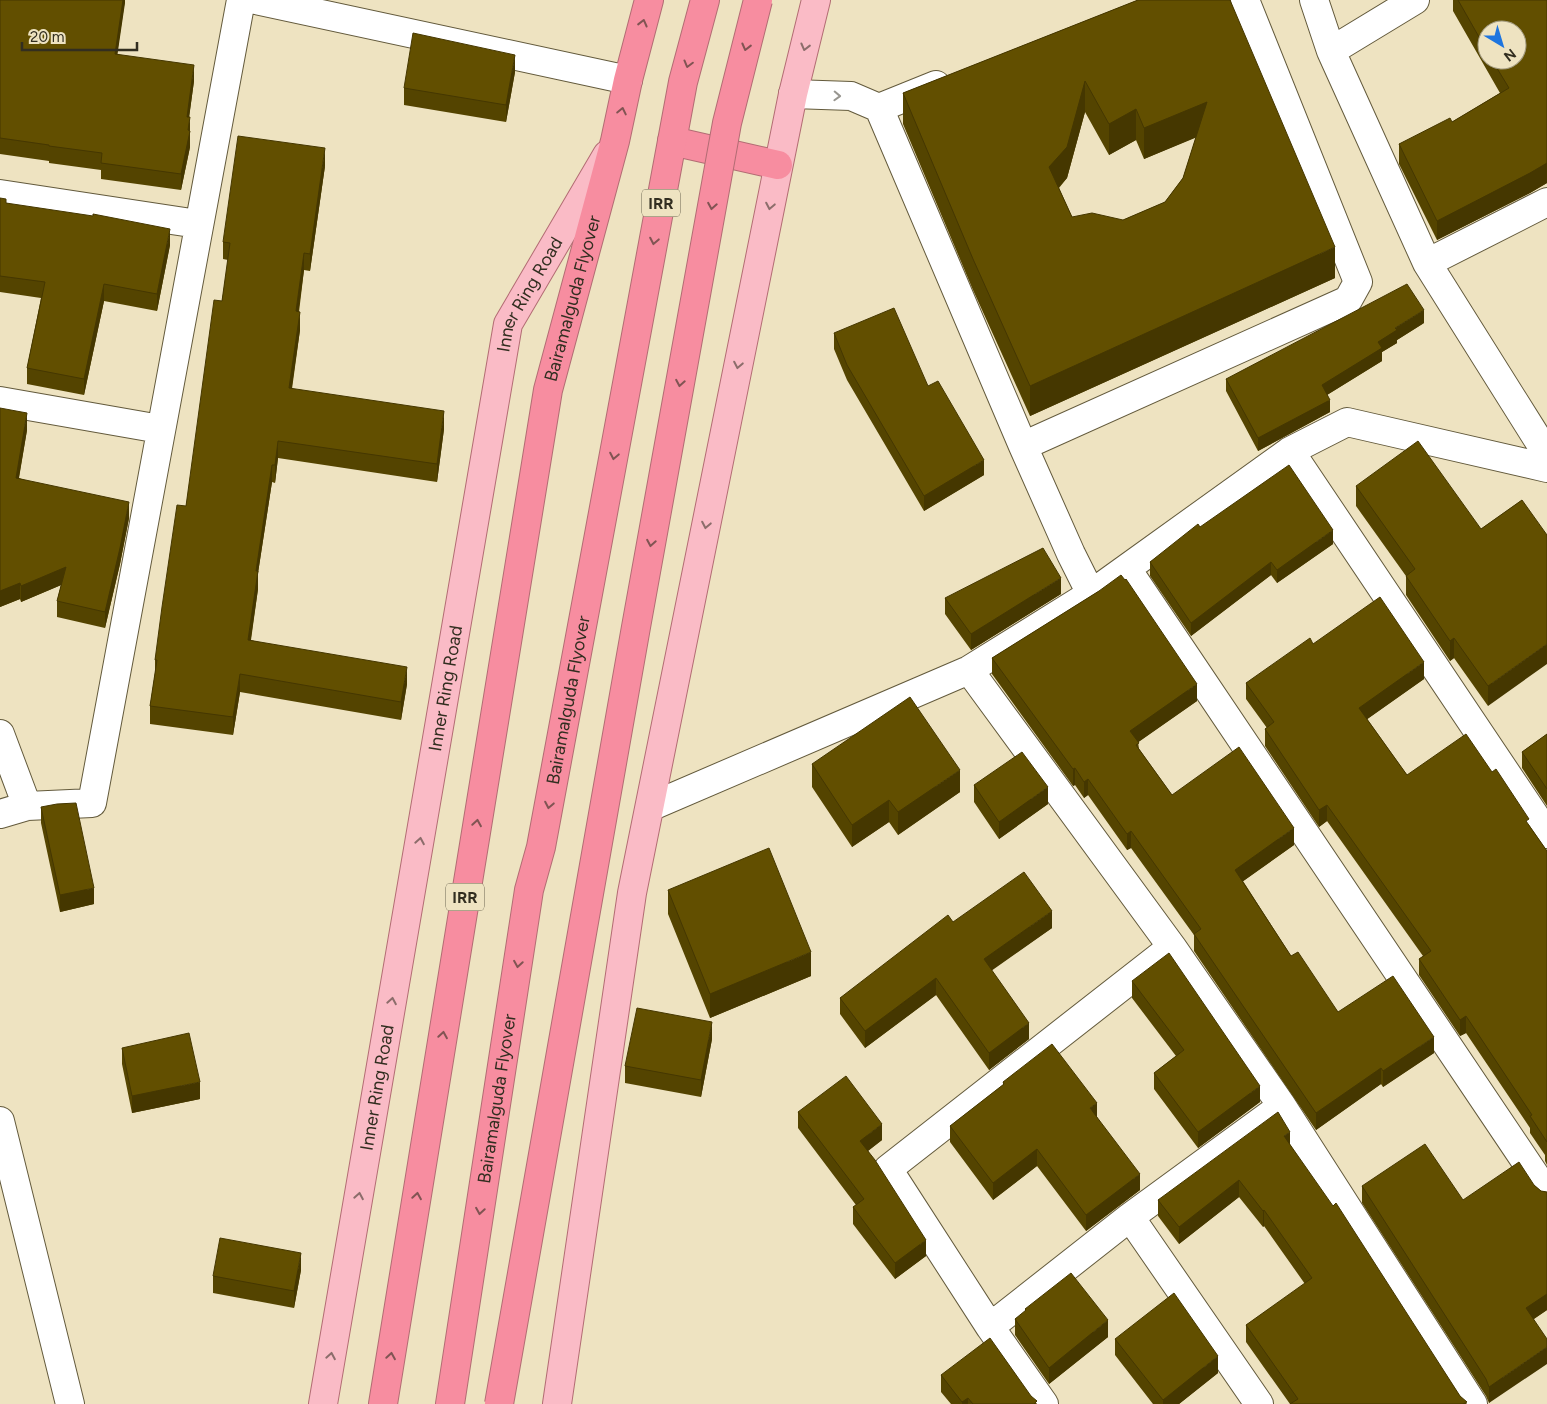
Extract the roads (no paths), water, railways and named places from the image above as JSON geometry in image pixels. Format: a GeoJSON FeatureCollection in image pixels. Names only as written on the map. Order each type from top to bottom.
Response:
{"type":"FeatureCollection","features":[{"type":"Feature","properties":{"kind":"highway","name":"Inner Ring Road"},"geometry":{"type":"LineString","coordinates":[[615,141],[628,80],[649,0]]}},
{"type":"Feature","properties":{"kind":"highway","name":"Bairamalguda Flyover"},"geometry":{"type":"LineString","coordinates":[[450,1404],[529,890],[541,847],[683,82],[705,0]]}},
{"type":"Feature","properties":{"kind":"highway"},"geometry":{"type":"LineString","coordinates":[[499,1404],[632,646],[727,123],[758,0]]}},
{"type":"Feature","properties":{"kind":"highway","name":"Bairamalguda Flyover"},"geometry":{"type":"LineString","coordinates":[[383,1404],[548,390],[615,141]]}},
{"type":"Feature","properties":{"kind":"highway"},"geometry":{"type":"LineString","coordinates":[[672,141],[778,165]]}},
{"type":"Feature","properties":{"kind":"main road"},"geometry":{"type":"LineString","coordinates":[[557,1404],[632,893],[778,165],[816,0]]}},
{"type":"Feature","properties":{"kind":"main road","name":"Inner Ring Road"},"geometry":{"type":"LineString","coordinates":[[323,1404],[508,324],[615,141]]}},
{"type":"Feature","properties":{"kind":"street"},"geometry":{"type":"LineString","coordinates":[[0,814],[27,806],[92,803],[241,0]]}},
{"type":"Feature","properties":{"kind":"street"},"geometry":{"type":"LineString","coordinates":[[256,0],[628,80]]}},
{"type":"Feature","properties":{"kind":"street"},"geometry":{"type":"LineString","coordinates":[[1023,446],[1348,300],[1358,282],[1244,0]]}},
{"type":"Feature","properties":{"kind":"street"},"geometry":{"type":"LineString","coordinates":[[1314,0],[1331,51],[1427,263],[1547,454]]}},
{"type":"Feature","properties":{"kind":"street"},"geometry":{"type":"LineString","coordinates":[[1331,51],[1415,0]]}},
{"type":"Feature","properties":{"kind":"street"},"geometry":{"type":"LineString","coordinates":[[879,108],[960,75]]}},
{"type":"Feature","properties":{"kind":"street"},"geometry":{"type":"LineString","coordinates":[[793,94],[852,96],[879,108],[1023,446],[1091,594]]}},
{"type":"Feature","properties":{"kind":"street"},"geometry":{"type":"LineString","coordinates":[[0,194],[198,224]]}},
{"type":"Feature","properties":{"kind":"street"},"geometry":{"type":"LineString","coordinates":[[1427,263],[1547,202]]}},
{"type":"Feature","properties":{"kind":"street"},"geometry":{"type":"LineString","coordinates":[[0,401],[160,429]]}},
{"type":"Feature","properties":{"kind":"street"},"geometry":{"type":"LineString","coordinates":[[650,807],[969,670],[1091,594],[1290,451],[1347,422],[1547,468]]}},
{"type":"Feature","properties":{"kind":"street"},"geometry":{"type":"LineString","coordinates":[[1290,451],[1547,834]]}},
{"type":"Feature","properties":{"kind":"street"},"geometry":{"type":"LineString","coordinates":[[1127,569],[1547,1193]]}},
{"type":"Feature","properties":{"kind":"street"},"geometry":{"type":"LineString","coordinates":[[969,670],[1172,948],[1282,1106],[1473,1404]]}},
{"type":"Feature","properties":{"kind":"street"},"geometry":{"type":"LineString","coordinates":[[0,734],[27,806]]}},
{"type":"Feature","properties":{"kind":"street"},"geometry":{"type":"LineString","coordinates":[[1044,1404],[990,1327],[888,1169],[1172,948]]}},
{"type":"Feature","properties":{"kind":"street"},"geometry":{"type":"LineString","coordinates":[[990,1327],[1130,1217],[1282,1106]]}},
{"type":"Feature","properties":{"kind":"street"},"geometry":{"type":"LineString","coordinates":[[0,1121],[70,1404]]}},
{"type":"Feature","properties":{"kind":"street"},"geometry":{"type":"LineString","coordinates":[[1130,1217],[1259,1404]]}}]}
